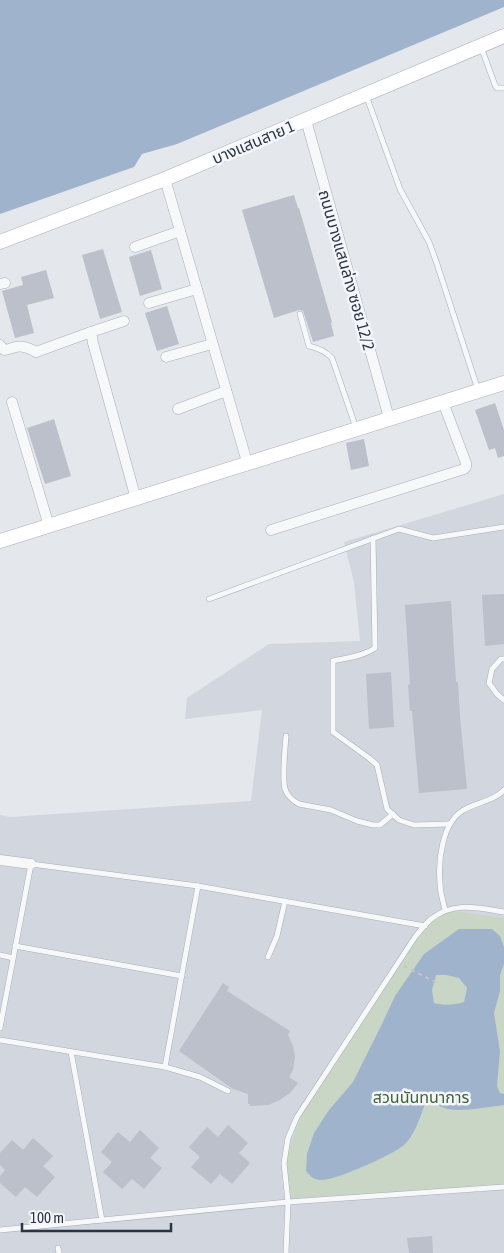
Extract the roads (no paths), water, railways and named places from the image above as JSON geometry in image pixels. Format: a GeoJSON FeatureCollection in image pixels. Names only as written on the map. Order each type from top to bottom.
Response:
{"type":"FeatureCollection","features":[{"type":"Feature","properties":{"kind":"street","name":"บางแสนสาย 1"},"geometry":{"type":"LineString","coordinates":[[0,242],[165,180],[504,36]]}},
{"type":"Feature","properties":{"kind":"street","name":"ถนนบางแสนล่าง ซอย 12/2"},"geometry":{"type":"LineString","coordinates":[[306,120],[389,418]]}},
{"type":"Feature","properties":{"kind":"street"},"geometry":{"type":"LineString","coordinates":[[165,180],[247,462]]}},
{"type":"Feature","properties":{"kind":"street"},"geometry":{"type":"LineString","coordinates":[[135,247],[180,231]]}},
{"type":"Feature","properties":{"kind":"street"},"geometry":{"type":"LineString","coordinates":[[149,303],[197,289]]}},
{"type":"Feature","properties":{"kind":"street"},"geometry":{"type":"LineString","coordinates":[[0,345],[4,350],[17,346],[36,352],[124,321]]}},
{"type":"Feature","properties":{"kind":"street"},"geometry":{"type":"LineString","coordinates":[[91,332],[136,499]]}},
{"type":"Feature","properties":{"kind":"street"},"geometry":{"type":"LineString","coordinates":[[166,357],[212,344]]}},
{"type":"Feature","properties":{"kind":"street"},"geometry":{"type":"LineString","coordinates":[[0,541],[504,383]]}},
{"type":"Feature","properties":{"kind":"street"},"geometry":{"type":"LineString","coordinates":[[178,409],[226,391]]}},
{"type":"Feature","properties":{"kind":"street"},"geometry":{"type":"LineString","coordinates":[[12,402],[49,526]]}},
{"type":"Feature","properties":{"kind":"street"},"geometry":{"type":"LineString","coordinates":[[271,530],[464,469],[466,463],[443,402]]}},
{"type":"Feature","properties":{"kind":"street"},"geometry":{"type":"LineString","coordinates":[[0,860],[31,864]]}},
{"type":"Feature","properties":{"kind":"lane"},"geometry":{"type":"LineString","coordinates":[[480,46],[495,85],[498,88],[504,88]]}},
{"type":"Feature","properties":{"kind":"lane"},"geometry":{"type":"LineString","coordinates":[[366,95],[400,189],[428,242],[437,264],[478,391]]}},
{"type":"Feature","properties":{"kind":"lane"},"geometry":{"type":"LineString","coordinates":[[300,314],[310,346],[327,352],[332,358],[356,429]]}},
{"type":"Feature","properties":{"kind":"lane"},"geometry":{"type":"LineString","coordinates":[[209,599],[399,529],[433,538],[504,526]]}},
{"type":"Feature","properties":{"kind":"lane"},"geometry":{"type":"LineString","coordinates":[[373,538],[374,648],[363,654],[333,661],[333,732],[377,765],[387,810],[399,820],[414,825],[449,824]]}},
{"type":"Feature","properties":{"kind":"lane"},"geometry":{"type":"LineString","coordinates":[[504,659],[501,659],[492,669],[489,683],[504,700]]}},
{"type":"Feature","properties":{"kind":"lane"},"geometry":{"type":"LineString","coordinates":[[286,736],[284,776],[286,790],[294,801],[299,804],[331,810],[357,821],[373,825],[380,825],[392,814]]}},
{"type":"Feature","properties":{"kind":"lane"},"geometry":{"type":"LineString","coordinates":[[445,910],[440,884],[440,852],[449,824],[462,811],[499,795],[504,790]]}},
{"type":"Feature","properties":{"kind":"lane"},"geometry":{"type":"LineString","coordinates":[[0,1028],[31,864],[198,886],[425,926]]}},
{"type":"Feature","properties":{"kind":"lane"},"geometry":{"type":"LineString","coordinates":[[165,1067],[198,886]]}},
{"type":"Feature","properties":{"kind":"lane"},"geometry":{"type":"LineString","coordinates":[[268,956],[277,936],[285,901]]}},
{"type":"Feature","properties":{"kind":"lane"},"geometry":{"type":"LineString","coordinates":[[286,1253],[288,1202],[284,1163],[288,1138],[297,1117],[415,937],[430,920],[445,910],[463,907],[504,912]]}},
{"type":"Feature","properties":{"kind":"lane"},"geometry":{"type":"LineString","coordinates":[[15,946],[182,976]]}},
{"type":"Feature","properties":{"kind":"lane"},"geometry":{"type":"LineString","coordinates":[[0,955],[13,958]]}},
{"type":"Feature","properties":{"kind":"lane"},"geometry":{"type":"LineString","coordinates":[[0,1040],[165,1067],[200,1077],[228,1090]]}},
{"type":"Feature","properties":{"kind":"lane"},"geometry":{"type":"LineString","coordinates":[[71,1052],[102,1220]]}},
{"type":"Feature","properties":{"kind":"lane"},"geometry":{"type":"LineString","coordinates":[[0,1230],[288,1202],[504,1187]]}},
{"type":"Feature","properties":{"kind":"water"},"geometry":{"type":"Polygon","coordinates":[[[0,0],[504,0],[504,7],[177,144],[142,154],[134,167],[0,214],[0,0]]]}},
{"type":"Feature","properties":{"kind":"water","name":"สวนนันทนาการ"},"geometry":{"type":"Polygon","coordinates":[[[459,929],[492,929],[500,936],[504,947],[504,964],[500,975],[500,991],[494,1013],[500,1051],[497,1086],[500,1093],[504,1094],[504,1105],[461,1110],[448,1109],[432,1103],[425,1104],[417,1126],[408,1141],[398,1149],[339,1176],[321,1180],[314,1178],[306,1171],[307,1154],[314,1133],[329,1110],[353,1082],[395,996],[424,954],[459,929]],[[436,975],[432,990],[434,1003],[449,1005],[464,1002],[467,988],[459,978],[436,975]]]}}]}
